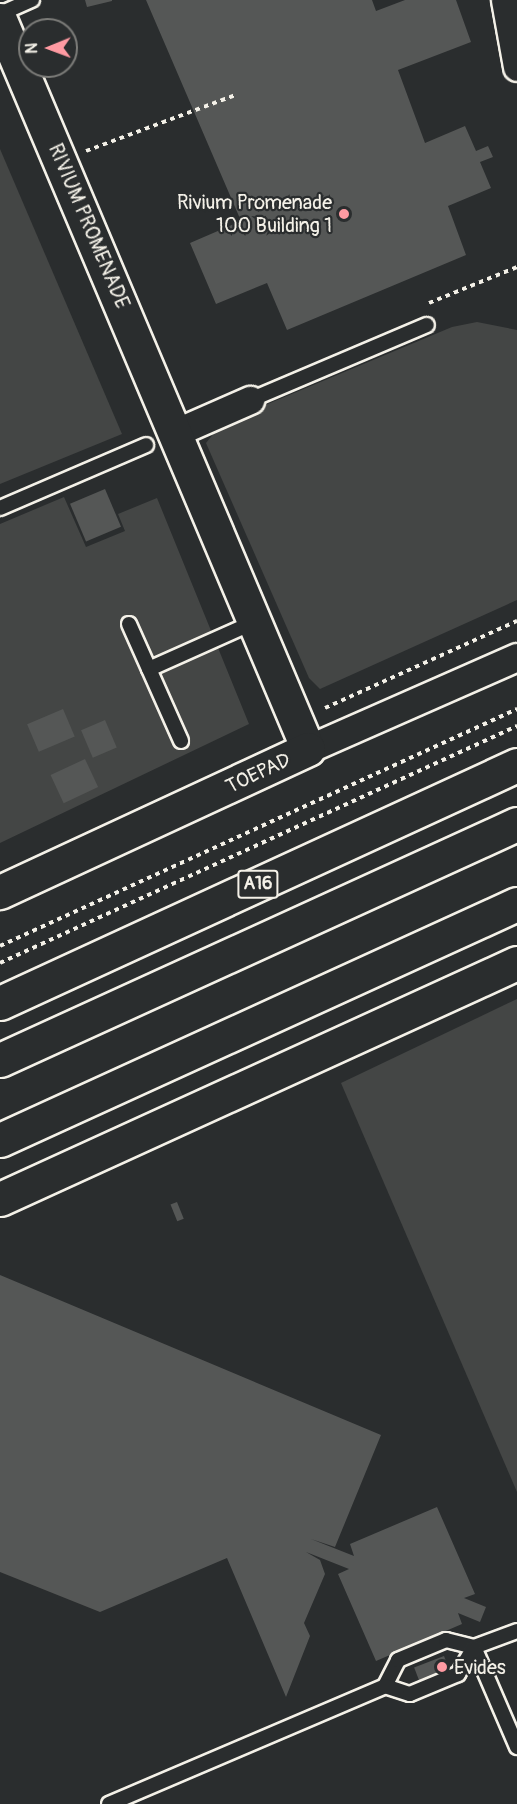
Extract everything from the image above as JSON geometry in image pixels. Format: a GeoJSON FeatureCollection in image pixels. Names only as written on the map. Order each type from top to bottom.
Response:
{"type":"FeatureCollection","features":[{"type":"Feature","properties":{"kind":"main road","name":"RIVIUM PROMENADE"},"geometry":{"type":"LineString","coordinates":[[0,20],[177,432],[308,750]]}},
{"type":"Feature","properties":{"kind":"main road","name":"TOEPAD"},"geometry":{"type":"LineString","coordinates":[[0,892],[308,750]]}},
{"type":"Feature","properties":{"kind":"main road","name":"A16"},"geometry":{"type":"LineString","coordinates":[[0,1003],[517,765]]}},
{"type":"Feature","properties":{"kind":"main road"},"geometry":{"type":"LineString","coordinates":[[0,1060],[517,824]]}},
{"type":"Feature","properties":{"kind":"main road"},"geometry":{"type":"LineString","coordinates":[[0,1140],[517,904]]}},
{"type":"Feature","properties":{"kind":"main road"},"geometry":{"type":"LineString","coordinates":[[0,1199],[517,963]]}},
{"type":"Feature","properties":{"kind":"street"},"geometry":{"type":"LineString","coordinates":[[505,0],[517,67]]}},
{"type":"Feature","properties":{"kind":"street"},"geometry":{"type":"LineString","coordinates":[[177,432],[250,400]]}},
{"type":"Feature","properties":{"kind":"street","name":"TOEPAD"},"geometry":{"type":"LineString","coordinates":[[308,750],[517,657]]}},
{"type":"Feature","properties":{"kind":"lane"},"geometry":{"type":"LineString","coordinates":[[0,14],[33,0]]}},
{"type":"Feature","properties":{"kind":"lane"},"geometry":{"type":"LineString","coordinates":[[250,400],[427,325]]}},
{"type":"Feature","properties":{"kind":"lane"},"geometry":{"type":"LineString","coordinates":[[0,507],[146,445]]}},
{"type":"Feature","properties":{"kind":"lane"},"geometry":{"type":"LineString","coordinates":[[149,669],[254,622]]}},
{"type":"Feature","properties":{"kind":"lane"},"geometry":{"type":"LineString","coordinates":[[129,624],[181,741]]}},
{"type":"Feature","properties":{"kind":"lane"},"geometry":{"type":"LineString","coordinates":[[109,1804],[385,1686],[398,1660],[446,1640],[474,1647],[517,1631]]}},
{"type":"Feature","properties":{"kind":"lane"},"geometry":{"type":"LineString","coordinates":[[385,1686],[410,1694],[458,1674],[474,1647]]}},
{"type":"Feature","properties":{"kind":"lane"},"geometry":{"type":"LineString","coordinates":[[474,1647],[517,1747]]}},
{"type":"Feature","properties":{"kind":"path"},"geometry":{"type":"LineString","coordinates":[[88,150],[236,94]]}},
{"type":"Feature","properties":{"kind":"path"},"geometry":{"type":"LineString","coordinates":[[427,325],[428,304],[517,267]]}},
{"type":"Feature","properties":{"kind":"path"},"geometry":{"type":"LineString","coordinates":[[0,946],[517,709]]}},
{"type":"Feature","properties":{"kind":"path"},"geometry":{"type":"LineString","coordinates":[[0,963],[517,726]]}},
{"type":"Feature","properties":{"kind":"shaded area"},"geometry":{"type":"Polygon","coordinates":[[[0,149],[122,434],[0,484],[0,149]]]}},
{"type":"Feature","properties":{"kind":"shaded area"},"geometry":{"type":"Polygon","coordinates":[[[477,322],[517,330],[517,600],[320,689],[309,678],[206,443],[222,423],[452,327],[477,322]]]}},
{"type":"Feature","properties":{"kind":"shaded area"},"geometry":{"type":"Polygon","coordinates":[[[64,497],[86,547],[125,531],[118,514],[157,498],[249,724],[0,843],[0,524],[64,497]]]}},
{"type":"Feature","properties":{"kind":"shaded area"},"geometry":{"type":"Polygon","coordinates":[[[517,999],[517,1492],[341,1083],[517,999]]]}},
{"type":"Feature","properties":{"kind":"building"},"geometry":{"type":"Polygon","coordinates":[[[85,0],[112,0],[112,1],[87,7],[85,0]]]}},
{"type":"Feature","properties":{"kind":"building"},"geometry":{"type":"Polygon","coordinates":[[[146,0],[372,0],[376,11],[405,0],[456,0],[471,42],[398,70],[425,143],[465,126],[476,151],[488,146],[493,157],[480,162],[491,188],[448,206],[466,255],[287,330],[267,283],[216,304],[190,243],[241,221],[146,0]]]}},
{"type":"Feature","properties":{"kind":"building"},"geometry":{"type":"Polygon","coordinates":[[[105,489],[121,527],[86,542],[70,504],[105,489]]]}},
{"type":"Feature","properties":{"kind":"building"},"geometry":{"type":"Polygon","coordinates":[[[63,709],[75,737],[39,752],[27,724],[63,709]]]}},
{"type":"Feature","properties":{"kind":"building"},"geometry":{"type":"Polygon","coordinates":[[[105,720],[117,748],[93,758],[81,730],[105,720]]]}},
{"type":"Feature","properties":{"kind":"building"},"geometry":{"type":"Polygon","coordinates":[[[85,759],[98,787],[64,803],[51,775],[85,759]]]}},
{"type":"Feature","properties":{"kind":"building"},"geometry":{"type":"Polygon","coordinates":[[[177,1202],[184,1219],[177,1221],[171,1205],[177,1202]]]}},
{"type":"Feature","properties":{"kind":"building"},"geometry":{"type":"Polygon","coordinates":[[[0,1275],[381,1435],[335,1547],[311,1539],[354,1556],[350,1544],[437,1507],[475,1594],[464,1598],[486,1607],[480,1622],[458,1613],[462,1624],[376,1661],[338,1574],[349,1569],[306,1552],[320,1560],[325,1574],[304,1623],[310,1636],[286,1697],[227,1558],[100,1612],[0,1572],[0,1275]]]}},
{"type":"Feature","properties":{"kind":"building"},"geometry":{"type":"Polygon","coordinates":[[[444,1656],[449,1669],[419,1681],[414,1667],[444,1656]]]}},
{"type":"Feature","properties":{"kind":"place","name":"Rivium Promenade 100 Building 1"},"geometry":{"type":"Point","coordinates":[344,214]}},
{"type":"Feature","properties":{"kind":"place","name":"Evides"},"geometry":{"type":"Point","coordinates":[442,1667]}}]}
